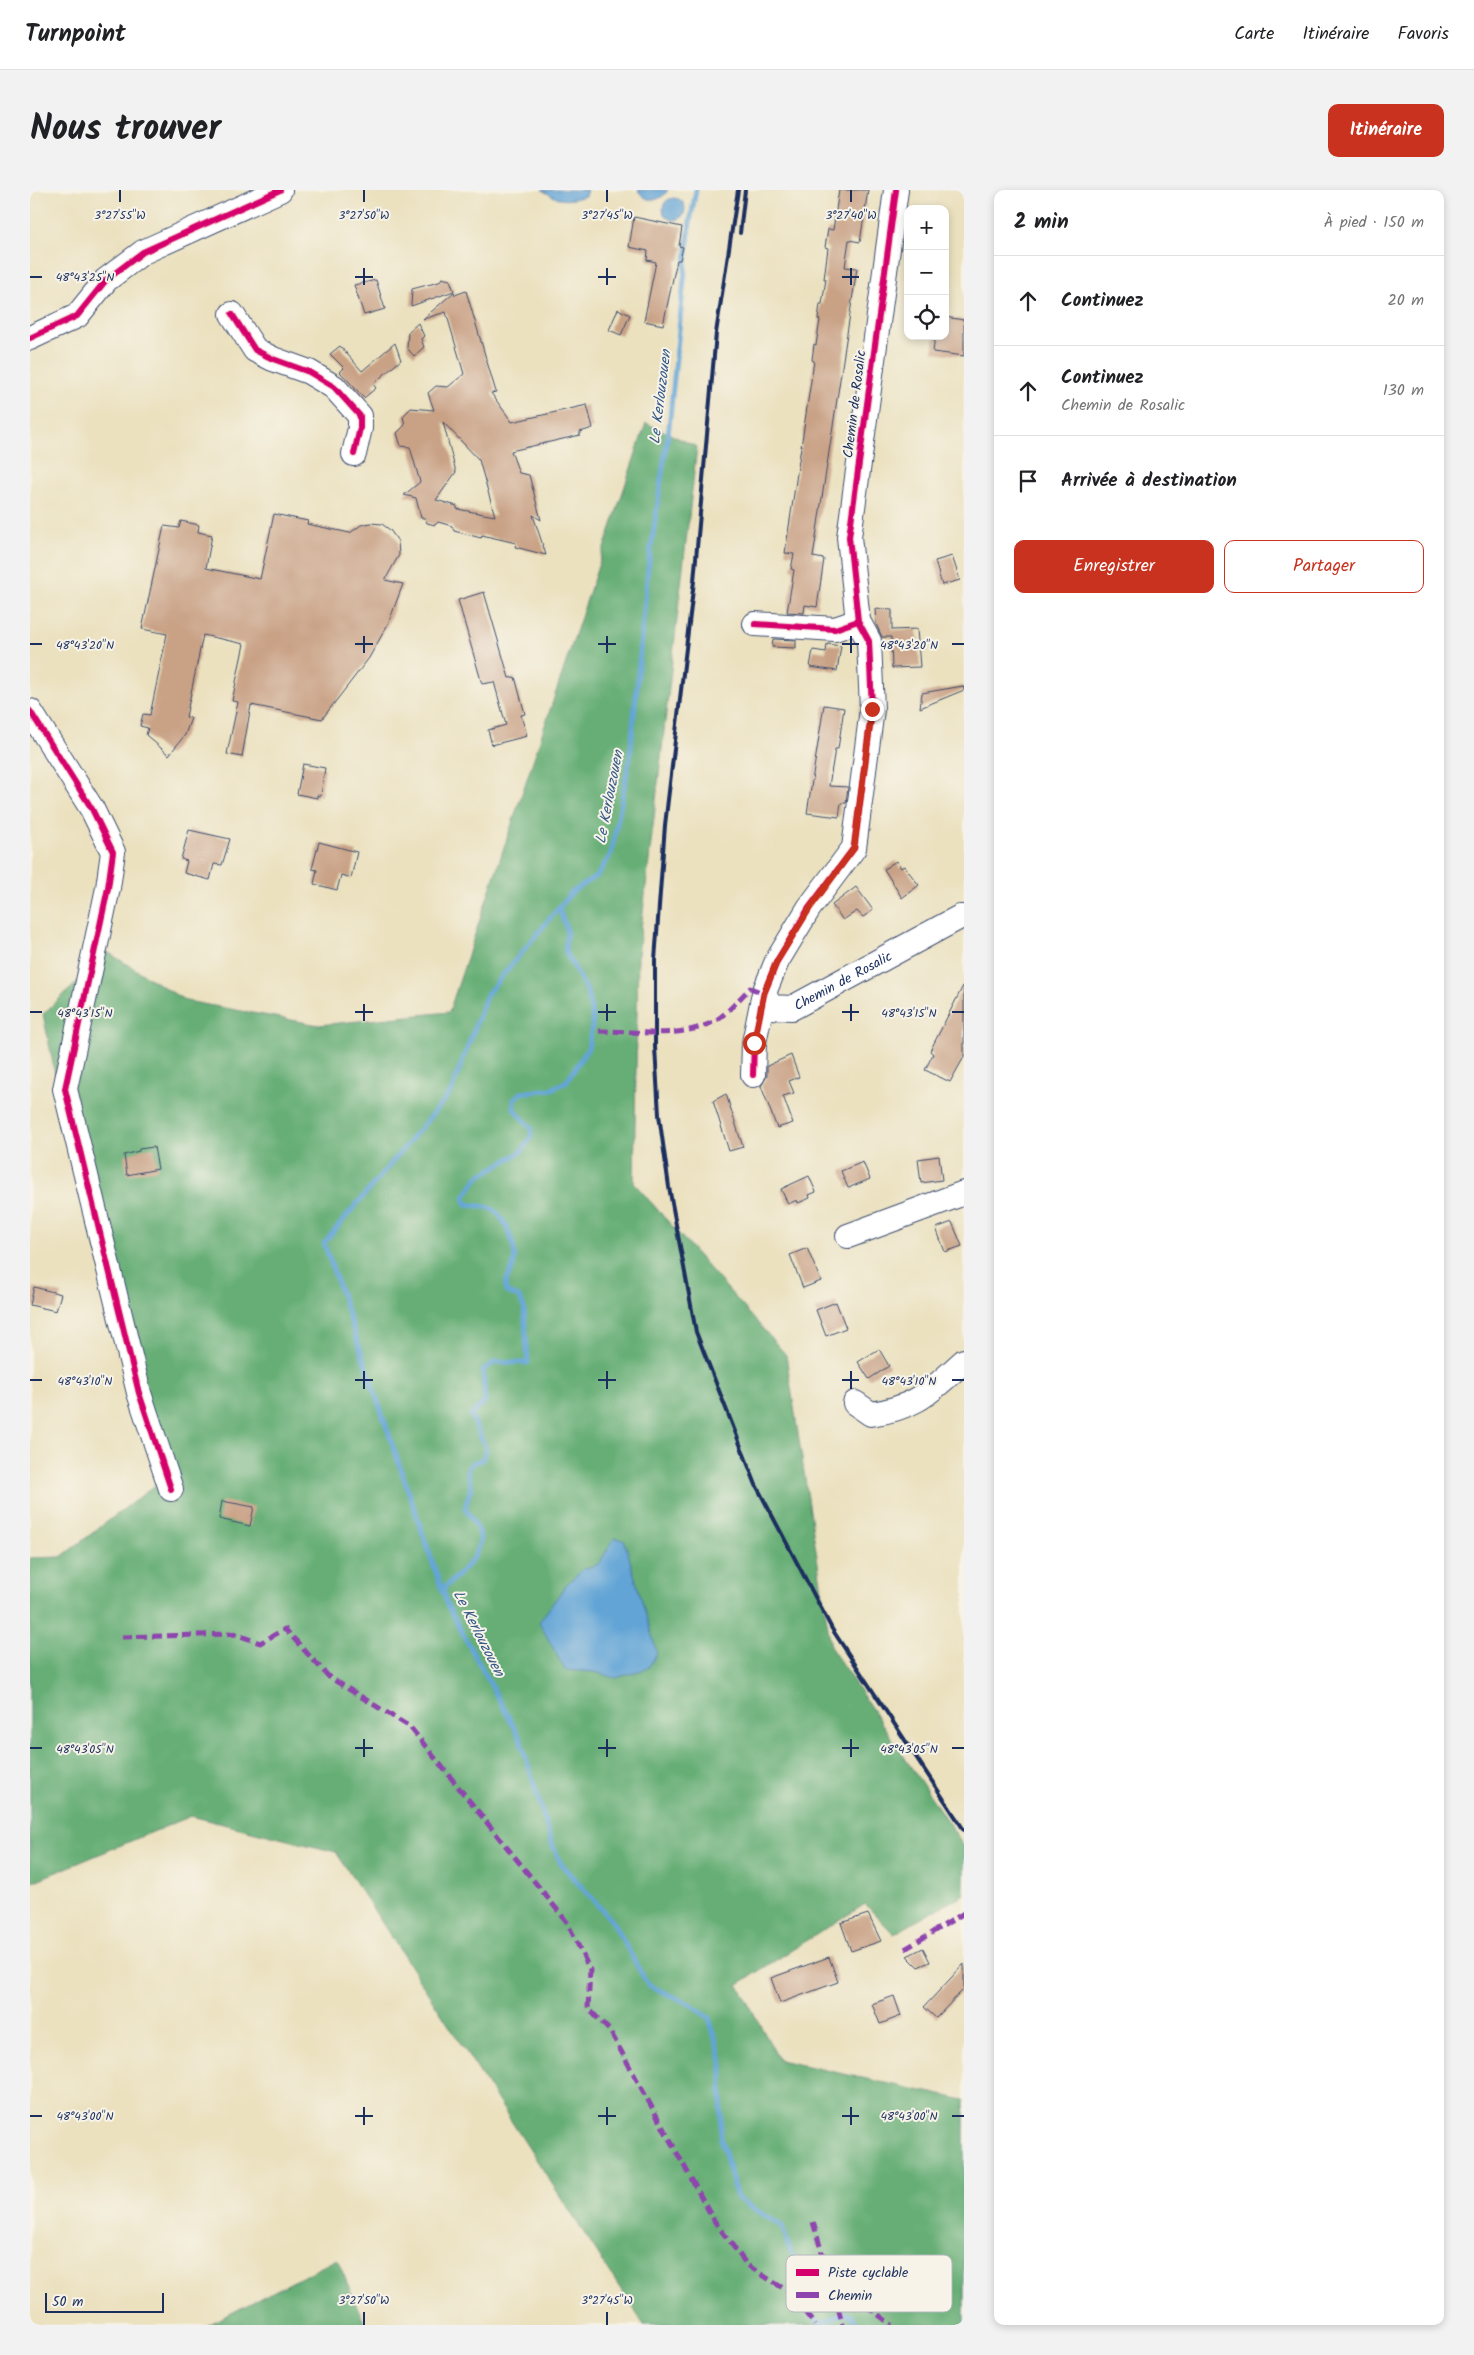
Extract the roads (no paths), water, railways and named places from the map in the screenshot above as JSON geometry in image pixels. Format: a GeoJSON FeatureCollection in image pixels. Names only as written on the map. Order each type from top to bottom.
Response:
{"type":"FeatureCollection","features":[{"type":"Feature","properties":{"kind":"street"},"geometry":{"type":"LineString","coordinates":[[30,338],[77,316],[106,280],[143,252],[280,190]]}},
{"type":"Feature","properties":{"kind":"street","name":"Chemin de Rosalic"},"geometry":{"type":"LineString","coordinates":[[896,190],[849,537],[858,621],[869,641],[872,709],[854,848],[810,908],[777,961],[764,993],[770,1007],[792,1008],[960,917],[964,917]]}},
{"type":"Feature","properties":{"kind":"street"},"geometry":{"type":"LineString","coordinates":[[232,314],[255,350],[274,360],[308,372],[334,387],[360,416],[360,428],[354,454]]}},
{"type":"Feature","properties":{"kind":"street"},"geometry":{"type":"LineString","coordinates":[[756,624],[835,629],[858,621]]}},
{"type":"Feature","properties":{"kind":"street"},"geometry":{"type":"LineString","coordinates":[[30,711],[92,809],[113,852],[108,888],[65,1090],[139,1393],[172,1489]]}},
{"type":"Feature","properties":{"kind":"street"},"geometry":{"type":"LineString","coordinates":[[753,1075],[754,1043],[764,993]]}},
{"type":"Feature","properties":{"kind":"street"},"geometry":{"type":"LineString","coordinates":[[848,1236],[964,1193]]}},
{"type":"Feature","properties":{"kind":"street"},"geometry":{"type":"LineString","coordinates":[[854,1403],[871,1414],[895,1410],[919,1400],[964,1361]]}},
{"type":"Feature","properties":{"kind":"water"},"geometry":{"type":"Polygon","coordinates":[[[542,190],[587,190],[585,196],[567,200],[542,190]]]}},
{"type":"Feature","properties":{"kind":"water"},"geometry":{"type":"Polygon","coordinates":[[[638,190],[668,190],[661,197],[653,200],[645,197],[638,190]]]}},
{"type":"Feature","properties":{"kind":"water"},"geometry":{"type":"Polygon","coordinates":[[[670,198],[678,198],[685,205],[685,213],[678,220],[670,220],[663,213],[663,205],[670,198]]]}},
{"type":"Feature","properties":{"kind":"water"},"geometry":{"type":"Polygon","coordinates":[[[614,1538],[624,1540],[657,1653],[648,1668],[616,1678],[594,1672],[565,1670],[539,1622],[567,1584],[583,1569],[599,1564],[614,1538]]]}},
{"type":"Feature","properties":{"kind":"waterway"},"geometry":{"type":"LineString","coordinates":[[443,1593],[324,1243],[451,1092],[487,994],[572,892],[597,876],[611,854],[630,758],[648,568],[669,427],[690,222],[696,190]]}},
{"type":"Feature","properties":{"kind":"waterway","name":"Le Kerlouzouen"},"geometry":{"type":"LineString","coordinates":[[559,909],[567,930],[565,951],[587,991],[593,1020],[588,1048],[567,1081],[552,1089],[521,1093],[514,1099],[514,1109],[531,1128],[531,1137],[522,1151],[478,1177],[464,1197],[466,1204],[490,1208],[495,1211],[501,1217],[509,1232],[514,1248],[514,1263],[505,1287],[506,1292],[519,1297],[524,1308],[528,1363],[495,1362],[483,1370],[485,1402],[471,1415],[486,1449],[482,1460],[472,1463],[467,1470],[471,1487],[465,1508],[478,1529],[480,1540],[478,1548],[468,1564],[443,1589],[446,1603],[520,1738],[552,1844],[561,1864],[612,1921],[648,1985],[692,2005],[709,2018],[722,2061],[721,2138],[737,2198],[782,2226],[792,2255]]}},
{"type":"Feature","properties":{"kind":"waterway","name":"Le Kerlouzouen"},"geometry":{"type":"LineString","coordinates":[[812,2312],[814,2319],[823,2324],[845,2312]]}},
{"type":"Feature","properties":{"kind":"waterway","name":"Le Kerlouzouen"},"geometry":{"type":"LineString","coordinates":[[845,2312],[854,2318],[856,2325]]}},
{"type":"Feature","properties":{"kind":"railway"},"geometry":{"type":"LineString","coordinates":[[738,190],[716,333],[694,581],[665,825],[655,960],[655,1047],[659,1115],[669,1187],[696,1332],[756,1485],[832,1629],[964,1830]]}},
{"type":"Feature","properties":{"kind":"railway"},"geometry":{"type":"LineString","coordinates":[[740,233],[745,190]]}}]}
